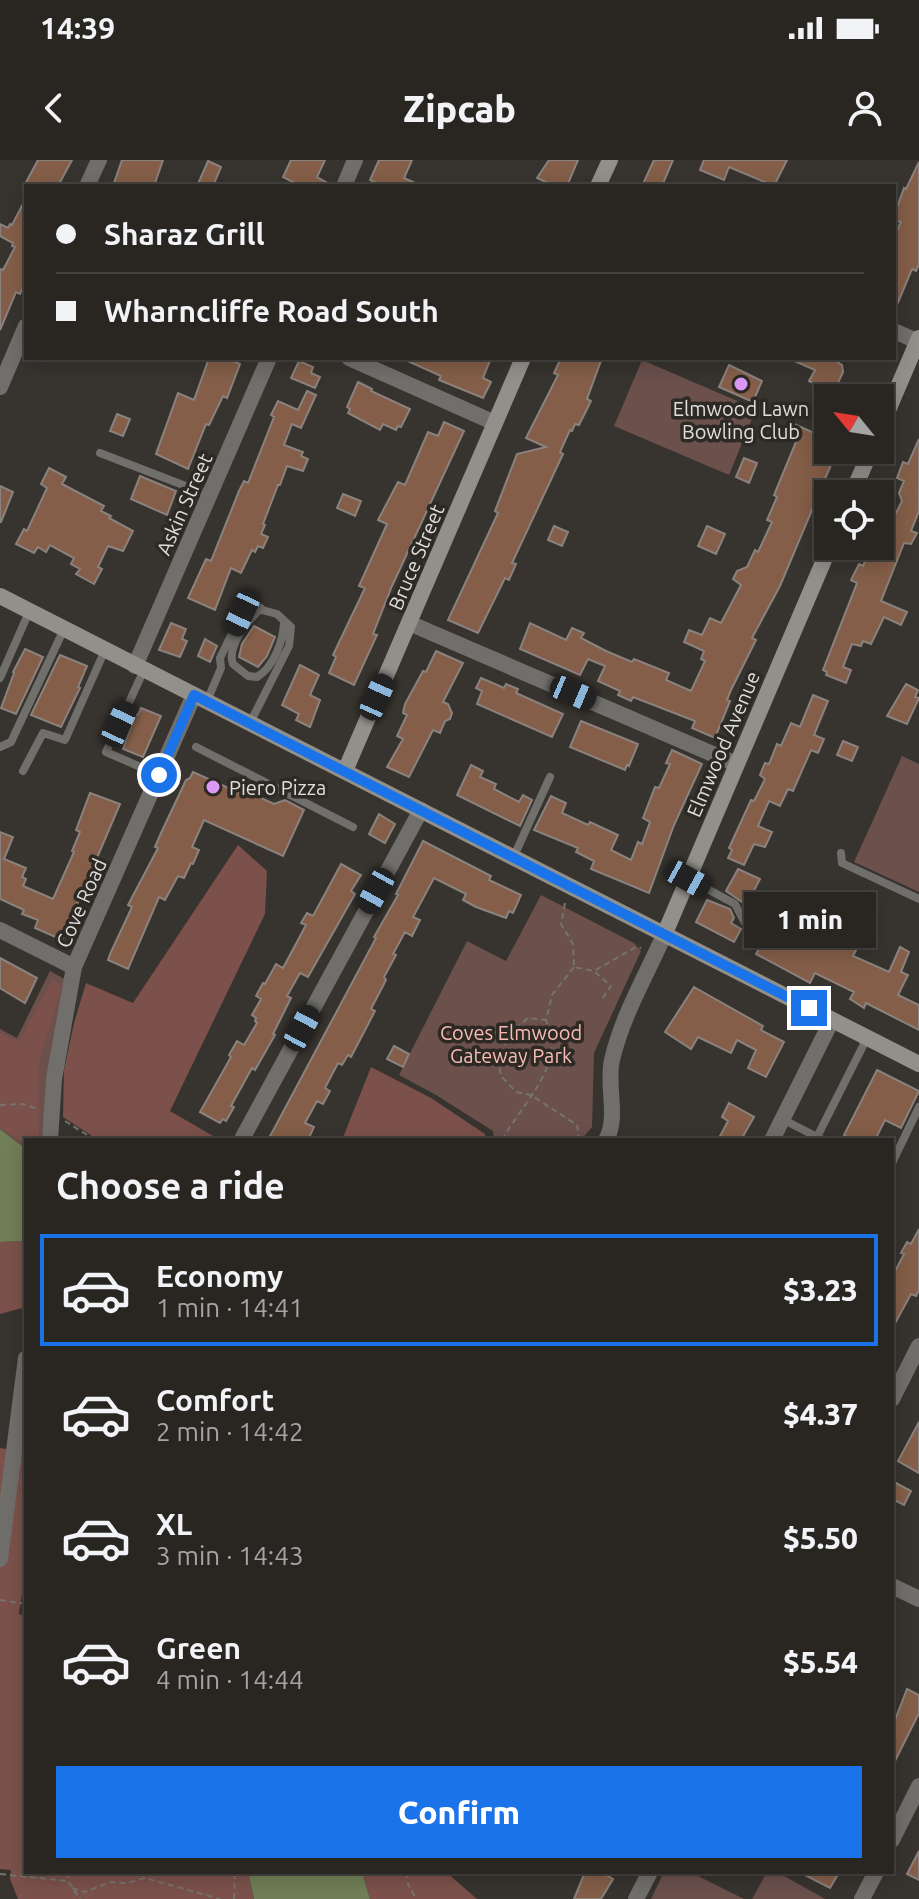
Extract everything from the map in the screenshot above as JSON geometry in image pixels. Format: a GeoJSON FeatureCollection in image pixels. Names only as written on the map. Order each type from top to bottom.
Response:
{"type":"FeatureCollection","features":[{"type":"Feature","properties":{"kind":"street"},"geometry":{"type":"LineString","coordinates":[[88,184],[99,160]]}},
{"type":"Feature","properties":{"kind":"street"},"geometry":{"type":"LineString","coordinates":[[345,184],[355,160]]}},
{"type":"Feature","properties":{"kind":"street"},"geometry":{"type":"LineString","coordinates":[[599,184],[610,160]]}},
{"type":"Feature","properties":{"kind":"street"},"geometry":{"type":"LineString","coordinates":[[0,387],[24,331]]}},
{"type":"Feature","properties":{"kind":"street"},"geometry":{"type":"LineString","coordinates":[[894,397],[919,340],[896,332]]}},
{"type":"Feature","properties":{"kind":"street","name":"Askin Street"},"geometry":{"type":"LineString","coordinates":[[139,668],[268,360]]}},
{"type":"Feature","properties":{"kind":"street"},"geometry":{"type":"LineString","coordinates":[[353,360],[495,423]]}},
{"type":"Feature","properties":{"kind":"street","name":"Bruce Street"},"geometry":{"type":"LineString","coordinates":[[345,771],[522,360]]}},
{"type":"Feature","properties":{"kind":"street","name":"Elmwood Avenue"},"geometry":{"type":"LineString","coordinates":[[607,1138],[612,1122],[609,1082],[612,1058],[622,1028],[824,560]]}},
{"type":"Feature","properties":{"kind":"street"},"geometry":{"type":"LineString","coordinates":[[0,596],[919,1064]]}},
{"type":"Feature","properties":{"kind":"street"},"geometry":{"type":"LineString","coordinates":[[409,623],[736,764]]}},
{"type":"Feature","properties":{"kind":"street","name":"Cove Road"},"geometry":{"type":"LineString","coordinates":[[50,1138],[54,1079],[74,967],[159,775],[200,698]]}},
{"type":"Feature","properties":{"kind":"street"},"geometry":{"type":"LineString","coordinates":[[243,1137],[421,810]]}},
{"type":"Feature","properties":{"kind":"street"},"geometry":{"type":"LineString","coordinates":[[0,930],[74,967]]}},
{"type":"Feature","properties":{"kind":"street"},"geometry":{"type":"LineString","coordinates":[[773,1138],[832,1020]]}},
{"type":"Feature","properties":{"kind":"street"},"geometry":{"type":"LineString","coordinates":[[894,1395],[919,1346]]}},
{"type":"Feature","properties":{"kind":"street"},"geometry":{"type":"LineString","coordinates":[[0,1559],[24,1373]]}},
{"type":"Feature","properties":{"kind":"street"},"geometry":{"type":"LineString","coordinates":[[894,1587],[919,1599]]}},
{"type":"Feature","properties":{"kind":"street"},"geometry":{"type":"LineString","coordinates":[[894,1836],[919,1786]]}},
{"type":"Feature","properties":{"kind":"street"},"geometry":{"type":"LineString","coordinates":[[636,1899],[649,1874]]}},
{"type":"Feature","properties":{"kind":"street"},"geometry":{"type":"LineString","coordinates":[[862,1899],[875,1874]]}},
{"type":"Feature","properties":{"kind":"lane"},"geometry":{"type":"LineString","coordinates":[[100,453],[209,495]]}},
{"type":"Feature","properties":{"kind":"lane"},"geometry":{"type":"LineString","coordinates":[[200,698],[221,668],[220,658],[242,613],[251,607],[277,614],[291,627],[289,646],[250,723]]}},
{"type":"Feature","properties":{"kind":"lane"},"geometry":{"type":"LineString","coordinates":[[261,608],[249,620],[231,653],[233,664],[248,676],[257,677],[267,669],[282,640],[284,621]]}},
{"type":"Feature","properties":{"kind":"lane"},"geometry":{"type":"LineString","coordinates":[[0,678],[30,611]]}},
{"type":"Feature","properties":{"kind":"lane"},"geometry":{"type":"LineString","coordinates":[[0,747],[11,742],[64,629]]}},
{"type":"Feature","properties":{"kind":"lane"},"geometry":{"type":"LineString","coordinates":[[23,771],[43,733],[65,740],[105,650]]}},
{"type":"Feature","properties":{"kind":"lane"},"geometry":{"type":"LineString","coordinates":[[139,668],[106,752],[159,775]]}},
{"type":"Feature","properties":{"kind":"lane"},"geometry":{"type":"LineString","coordinates":[[196,747],[353,827]]}},
{"type":"Feature","properties":{"kind":"lane"},"geometry":{"type":"LineString","coordinates":[[514,856],[550,777]]}},
{"type":"Feature","properties":{"kind":"lane"},"geometry":{"type":"LineString","coordinates":[[841,853],[842,863],[919,899]]}},
{"type":"Feature","properties":{"kind":"lane"},"geometry":{"type":"LineString","coordinates":[[688,879],[735,904],[745,923],[762,932]]}},
{"type":"Feature","properties":{"kind":"lane"},"geometry":{"type":"LineString","coordinates":[[782,1119],[820,1138],[867,1038]]}},
{"type":"Feature","properties":{"kind":"lane"},"geometry":{"type":"LineString","coordinates":[[894,1159],[919,1107]]}},
{"type":"Feature","properties":{"kind":"path"},"geometry":{"type":"LineString","coordinates":[[503,1138],[550,1067],[553,1035],[546,1020],[552,995],[574,967],[573,944],[561,924],[565,903]]}},
{"type":"Feature","properties":{"kind":"path"},"geometry":{"type":"LineString","coordinates":[[594,971],[636,947],[657,951]]}},
{"type":"Feature","properties":{"kind":"path"},"geometry":{"type":"LineString","coordinates":[[574,967],[594,971],[611,986],[602,999]]}},
{"type":"Feature","properties":{"kind":"path"},"geometry":{"type":"LineString","coordinates":[[546,1020],[528,1018],[509,1034],[499,1063],[501,1076],[516,1092],[531,1095],[577,1125],[579,1138]]}},
{"type":"Feature","properties":{"kind":"path"},"geometry":{"type":"LineString","coordinates":[[553,1035],[584,1041]]}},
{"type":"Feature","properties":{"kind":"path"},"geometry":{"type":"LineString","coordinates":[[0,1105],[23,1104],[53,1113],[92,1138]]}},
{"type":"Feature","properties":{"kind":"path"},"geometry":{"type":"LineString","coordinates":[[0,1600],[24,1604]]}},
{"type":"Feature","properties":{"kind":"path"},"geometry":{"type":"LineString","coordinates":[[0,1874],[68,1881]]}},
{"type":"Feature","properties":{"kind":"path"},"geometry":{"type":"LineString","coordinates":[[69,1874],[68,1881],[80,1899]]}},
{"type":"Feature","properties":{"kind":"path"},"geometry":{"type":"LineString","coordinates":[[234,1899],[235,1874]]}},
{"type":"Feature","properties":{"kind":"path"},"geometry":{"type":"LineString","coordinates":[[407,1874],[408,1884],[416,1899]]}},
{"type":"Feature","properties":{"kind":"path"},"geometry":{"type":"LineString","coordinates":[[72,1888],[85,1892],[111,1882],[127,1883],[145,1878],[220,1899]]}},
{"type":"Feature","properties":{"kind":"green space"},"geometry":{"type":"Polygon","coordinates":[[[642,360],[756,409],[729,475],[614,426],[642,360]]]}},
{"type":"Feature","properties":{"kind":"green space"},"geometry":{"type":"Polygon","coordinates":[[[902,756],[919,764],[919,892],[854,862],[902,756]]]}},
{"type":"Feature","properties":{"kind":"green space","name":"Coves Elmwood Gateway Park"},"geometry":{"type":"Polygon","coordinates":[[[541,895],[634,943],[641,951],[594,1053],[592,1127],[583,1138],[494,1138],[493,1131],[399,1075],[467,941],[506,961],[541,895]]]}},
{"type":"Feature","properties":{"kind":"green space"},"geometry":{"type":"Polygon","coordinates":[[[50,971],[66,980],[47,1138],[24,1138],[24,1147],[0,1129],[0,1029],[17,1038],[50,971]]]}},
{"type":"Feature","properties":{"kind":"green space"},"geometry":{"type":"Polygon","coordinates":[[[663,1874],[694,1874],[744,1899],[651,1899],[663,1874]]]}},
{"type":"Feature","properties":{"kind":"green space"},"geometry":{"type":"Polygon","coordinates":[[[766,1874],[781,1874],[825,1899],[752,1899],[766,1874]]]}},
{"type":"Feature","properties":{"kind":"shaded area"},"geometry":{"type":"Polygon","coordinates":[[[238,845],[267,871],[265,914],[170,1111],[217,1138],[95,1138],[63,1117],[64,1070],[86,983],[133,1003],[238,845]]]}},
{"type":"Feature","properties":{"kind":"shaded area"},"geometry":{"type":"Polygon","coordinates":[[[52,980],[62,985],[39,1063],[39,1138],[24,1138],[24,1143],[0,1128],[0,1033],[19,1042],[52,980]]]}},
{"type":"Feature","properties":{"kind":"shaded area"},"geometry":{"type":"Polygon","coordinates":[[[371,1067],[431,1098],[485,1134],[486,1138],[343,1138],[371,1067]]]}},
{"type":"Feature","properties":{"kind":"shaded area"},"geometry":{"type":"Polygon","coordinates":[[[0,1129],[24,1147],[24,1241],[0,1242],[0,1129]]]}},
{"type":"Feature","properties":{"kind":"shaded area"},"geometry":{"type":"Polygon","coordinates":[[[24,1241],[24,1308],[0,1314],[0,1242],[24,1241]]]}},
{"type":"Feature","properties":{"kind":"shaded area"},"geometry":{"type":"Polygon","coordinates":[[[0,1448],[24,1452],[24,1581],[19,1614],[24,1615],[24,1874],[248,1874],[254,1899],[18,1899],[10,1879],[11,1870],[0,1869],[0,1448]]]}},
{"type":"Feature","properties":{"kind":"shaded area"},"geometry":{"type":"Polygon","coordinates":[[[248,1874],[363,1874],[370,1899],[254,1899],[248,1874]]]}},
{"type":"Feature","properties":{"kind":"shaded area"},"geometry":{"type":"Polygon","coordinates":[[[363,1874],[448,1874],[477,1899],[370,1899],[363,1874]]]}},
{"type":"Feature","properties":{"kind":"building"},"geometry":{"type":"Polygon","coordinates":[[[38,160],[72,160],[59,184],[25,184],[38,160]]]}},
{"type":"Feature","properties":{"kind":"building"},"geometry":{"type":"Polygon","coordinates":[[[122,160],[163,160],[155,184],[114,184],[122,160]]]}},
{"type":"Feature","properties":{"kind":"building"},"geometry":{"type":"Polygon","coordinates":[[[291,160],[325,160],[317,177],[329,184],[292,184],[283,177],[291,160]]]}},
{"type":"Feature","properties":{"kind":"building"},"geometry":{"type":"Polygon","coordinates":[[[379,160],[412,160],[404,178],[418,184],[379,184],[370,180],[379,160]]]}},
{"type":"Feature","properties":{"kind":"building"},"geometry":{"type":"Polygon","coordinates":[[[549,160],[578,160],[568,184],[550,184],[537,178],[549,160]]]}},
{"type":"Feature","properties":{"kind":"building"},"geometry":{"type":"Polygon","coordinates":[[[654,160],[673,160],[663,184],[643,184],[654,160]]]}},
{"type":"Feature","properties":{"kind":"building"},"geometry":{"type":"Polygon","coordinates":[[[704,160],[787,160],[775,184],[729,167],[724,180],[700,170],[704,160]]]}},
{"type":"Feature","properties":{"kind":"building"},"geometry":{"type":"Polygon","coordinates":[[[208,161],[221,167],[214,184],[198,184],[208,161]]]}},
{"type":"Feature","properties":{"kind":"building"},"geometry":{"type":"Polygon","coordinates":[[[919,162],[919,264],[916,271],[912,269],[896,307],[896,233],[901,222],[896,221],[896,210],[919,162]]]}},
{"type":"Feature","properties":{"kind":"building"},"geometry":{"type":"Polygon","coordinates":[[[24,202],[24,286],[20,294],[16,292],[0,330],[0,269],[3,270],[15,247],[0,236],[0,224],[8,228],[24,202]]]}},
{"type":"Feature","properties":{"kind":"building"},"geometry":{"type":"Polygon","coordinates":[[[208,360],[231,360],[240,364],[227,398],[223,396],[209,425],[206,424],[188,469],[156,454],[178,393],[194,400],[208,360]]]}},
{"type":"Feature","properties":{"kind":"building"},"geometry":{"type":"Polygon","coordinates":[[[405,360],[490,360],[483,378],[491,382],[483,398],[439,380],[441,376],[405,360]]]}},
{"type":"Feature","properties":{"kind":"building"},"geometry":{"type":"Polygon","coordinates":[[[560,360],[601,360],[587,399],[591,401],[579,425],[575,424],[570,430],[560,452],[563,454],[512,563],[516,564],[509,580],[505,578],[478,633],[448,620],[498,513],[495,511],[517,454],[546,447],[526,438],[558,375],[554,373],[560,360]]]}},
{"type":"Feature","properties":{"kind":"building"},"geometry":{"type":"Polygon","coordinates":[[[792,360],[834,360],[842,365],[838,384],[809,381],[815,370],[792,360]]]}},
{"type":"Feature","properties":{"kind":"building"},"geometry":{"type":"Polygon","coordinates":[[[299,361],[313,367],[311,373],[320,377],[315,388],[291,378],[299,361]]]}},
{"type":"Feature","properties":{"kind":"building","name":"Elmwood Lawn Bowling Club"},"geometry":{"type":"Polygon","coordinates":[[[729,365],[762,381],[753,402],[719,387],[729,365]]]}},
{"type":"Feature","properties":{"kind":"building"},"geometry":{"type":"Polygon","coordinates":[[[358,382],[410,409],[401,427],[398,426],[396,430],[383,424],[380,430],[348,413],[350,409],[347,407],[358,382]]]}},
{"type":"Feature","properties":{"kind":"building"},"geometry":{"type":"Polygon","coordinates":[[[307,391],[316,395],[301,428],[292,424],[284,445],[303,452],[301,456],[308,459],[303,471],[287,466],[263,524],[261,534],[268,537],[263,548],[258,546],[255,552],[252,550],[241,573],[231,568],[215,610],[188,598],[206,559],[211,561],[244,481],[248,483],[278,401],[298,410],[307,391]]]}},
{"type":"Feature","properties":{"kind":"building"},"geometry":{"type":"Polygon","coordinates":[[[117,414],[130,419],[123,436],[110,431],[117,414]]]}},
{"type":"Feature","properties":{"kind":"building"},"geometry":{"type":"Polygon","coordinates":[[[444,422],[464,431],[392,586],[373,634],[377,635],[354,685],[329,673],[336,657],[333,655],[365,588],[359,586],[387,524],[378,520],[398,482],[405,485],[428,432],[438,436],[444,422]]]}},
{"type":"Feature","properties":{"kind":"building"},"geometry":{"type":"Polygon","coordinates":[[[792,423],[814,433],[814,464],[831,464],[825,480],[814,480],[814,505],[780,586],[752,638],[756,640],[731,690],[727,700],[730,701],[715,738],[692,728],[695,721],[633,697],[631,701],[618,695],[620,691],[598,681],[605,666],[588,659],[580,675],[520,649],[530,623],[566,640],[572,628],[584,633],[581,638],[606,651],[669,673],[666,680],[691,691],[705,661],[701,659],[704,651],[684,642],[689,630],[702,635],[710,618],[721,623],[741,585],[733,579],[737,571],[747,567],[755,550],[758,552],[772,522],[767,520],[777,497],[774,495],[798,437],[787,432],[792,423]]]}},
{"type":"Feature","properties":{"kind":"building"},"geometry":{"type":"Polygon","coordinates":[[[919,439],[919,511],[911,531],[917,533],[911,544],[904,543],[881,601],[907,612],[901,625],[884,617],[871,644],[863,641],[861,646],[852,644],[843,667],[851,670],[846,683],[826,675],[827,672],[823,670],[857,583],[851,580],[859,564],[863,566],[866,560],[894,560],[894,517],[902,501],[899,493],[904,481],[897,478],[903,462],[908,464],[919,439]]]}},
{"type":"Feature","properties":{"kind":"building"},"geometry":{"type":"Polygon","coordinates":[[[744,458],[757,463],[749,483],[736,477],[744,458]]]}},
{"type":"Feature","properties":{"kind":"building"},"geometry":{"type":"Polygon","coordinates":[[[49,468],[66,477],[62,484],[104,506],[101,511],[111,516],[109,518],[133,531],[123,551],[108,546],[94,584],[76,574],[80,569],[71,564],[74,558],[50,545],[46,552],[38,547],[34,553],[16,544],[24,529],[27,531],[47,488],[41,484],[49,468]]]}},
{"type":"Feature","properties":{"kind":"building"},"geometry":{"type":"Polygon","coordinates":[[[140,476],[176,491],[167,515],[131,499],[140,476]]]}},
{"type":"Feature","properties":{"kind":"building"},"geometry":{"type":"Polygon","coordinates":[[[0,486],[13,492],[1,522],[0,522],[0,486]]]}},
{"type":"Feature","properties":{"kind":"building"},"geometry":{"type":"Polygon","coordinates":[[[343,494],[361,501],[355,516],[337,508],[343,494]]]}},
{"type":"Feature","properties":{"kind":"building"},"geometry":{"type":"Polygon","coordinates":[[[554,526],[568,532],[562,546],[548,540],[554,526]]]}},
{"type":"Feature","properties":{"kind":"building"},"geometry":{"type":"Polygon","coordinates":[[[707,526],[725,534],[716,554],[698,546],[707,526]]]}},
{"type":"Feature","properties":{"kind":"building"},"geometry":{"type":"Polygon","coordinates":[[[171,623],[186,629],[182,639],[187,641],[180,657],[159,650],[171,623]]]}},
{"type":"Feature","properties":{"kind":"building"},"geometry":{"type":"Polygon","coordinates":[[[254,626],[275,637],[267,656],[258,667],[239,657],[242,644],[254,626]]]}},
{"type":"Feature","properties":{"kind":"building"},"geometry":{"type":"Polygon","coordinates":[[[205,639],[217,646],[210,662],[198,656],[205,639]]]}},
{"type":"Feature","properties":{"kind":"building"},"geometry":{"type":"Polygon","coordinates":[[[25,649],[43,657],[16,714],[1,708],[13,672],[25,649]]]}},
{"type":"Feature","properties":{"kind":"building"},"geometry":{"type":"Polygon","coordinates":[[[436,651],[463,663],[443,702],[448,704],[452,713],[450,719],[445,721],[440,733],[433,730],[409,777],[387,767],[403,739],[397,736],[407,715],[403,713],[405,704],[436,651]]]}},
{"type":"Feature","properties":{"kind":"building"},"geometry":{"type":"Polygon","coordinates":[[[60,655],[87,666],[61,727],[31,715],[60,655]]]}},
{"type":"Feature","properties":{"kind":"building"},"geometry":{"type":"Polygon","coordinates":[[[300,665],[319,675],[310,695],[320,700],[310,727],[296,720],[299,714],[282,705],[300,665]]]}},
{"type":"Feature","properties":{"kind":"building"},"geometry":{"type":"Polygon","coordinates":[[[481,678],[504,688],[506,684],[518,689],[516,693],[563,714],[552,737],[477,704],[482,691],[476,688],[481,678]]]}},
{"type":"Feature","properties":{"kind":"building"},"geometry":{"type":"Polygon","coordinates":[[[906,684],[918,690],[915,697],[919,698],[907,724],[887,716],[906,684]]]}},
{"type":"Feature","properties":{"kind":"building"},"geometry":{"type":"Polygon","coordinates":[[[813,695],[828,701],[814,735],[824,739],[818,753],[811,750],[793,791],[788,789],[780,806],[769,801],[758,826],[772,832],[765,847],[754,844],[744,865],[728,858],[732,850],[729,848],[751,800],[754,801],[765,779],[760,775],[765,763],[769,764],[777,744],[781,746],[791,723],[800,727],[813,695]]]}},
{"type":"Feature","properties":{"kind":"building"},"geometry":{"type":"Polygon","coordinates":[[[141,708],[161,716],[143,757],[123,749],[141,708]]]}},
{"type":"Feature","properties":{"kind":"building"},"geometry":{"type":"Polygon","coordinates":[[[581,721],[638,744],[625,770],[570,747],[581,721]]]}},
{"type":"Feature","properties":{"kind":"building"},"geometry":{"type":"Polygon","coordinates":[[[843,741],[858,747],[852,761],[837,755],[843,741]]]}},
{"type":"Feature","properties":{"kind":"building"},"geometry":{"type":"Polygon","coordinates":[[[672,750],[702,764],[674,825],[649,893],[591,869],[594,861],[576,852],[578,848],[534,830],[551,796],[566,803],[562,813],[618,835],[611,850],[631,860],[638,842],[642,844],[650,822],[643,818],[655,787],[659,788],[670,764],[666,763],[672,750]]]}},
{"type":"Feature","properties":{"kind":"building"},"geometry":{"type":"Polygon","coordinates":[[[471,765],[483,771],[480,777],[496,784],[494,789],[519,802],[523,795],[532,800],[520,826],[457,795],[471,765]]]}},
{"type":"Feature","properties":{"kind":"building"},"geometry":{"type":"Polygon","coordinates":[[[193,772],[246,796],[248,792],[274,804],[285,800],[304,810],[283,856],[204,820],[192,847],[199,850],[193,864],[184,878],[178,876],[165,900],[159,897],[128,969],[108,960],[132,907],[128,905],[158,848],[155,847],[186,780],[193,772]]]}},
{"type":"Feature","properties":{"kind":"building"},"geometry":{"type":"Polygon","coordinates":[[[90,793],[120,804],[62,940],[35,928],[38,920],[22,914],[24,910],[0,899],[0,832],[13,837],[4,859],[26,868],[22,877],[26,879],[23,886],[53,899],[74,852],[80,832],[76,830],[90,793]]]}},
{"type":"Feature","properties":{"kind":"building"},"geometry":{"type":"Polygon","coordinates":[[[379,814],[395,824],[385,843],[369,834],[379,814]]]}},
{"type":"Feature","properties":{"kind":"building"},"geometry":{"type":"Polygon","coordinates":[[[423,841],[521,895],[513,913],[509,911],[506,918],[463,900],[466,894],[434,878],[413,917],[420,920],[412,936],[405,932],[393,954],[396,955],[371,1009],[375,1011],[351,1057],[348,1055],[342,1065],[338,1063],[325,1088],[330,1091],[323,1104],[317,1101],[305,1123],[314,1127],[309,1138],[269,1138],[376,938],[423,841]]]}},
{"type":"Feature","properties":{"kind":"building"},"geometry":{"type":"Polygon","coordinates":[[[341,864],[361,875],[351,891],[355,894],[308,977],[300,973],[287,996],[291,998],[275,1035],[255,1070],[252,1068],[226,1121],[223,1119],[220,1123],[200,1112],[237,1041],[244,1045],[257,1023],[252,1015],[261,999],[256,996],[263,983],[276,964],[283,968],[306,925],[301,923],[307,913],[313,916],[341,864]]]}},
{"type":"Feature","properties":{"kind":"building"},"geometry":{"type":"Polygon","coordinates":[[[738,869],[760,879],[748,902],[742,902],[726,891],[738,869]]]}},
{"type":"Feature","properties":{"kind":"building"},"geometry":{"type":"Polygon","coordinates":[[[707,900],[730,909],[734,918],[731,923],[741,929],[734,942],[696,922],[707,900]]]}},
{"type":"Feature","properties":{"kind":"building"},"geometry":{"type":"Polygon","coordinates":[[[797,907],[842,931],[843,927],[863,936],[853,956],[889,972],[900,947],[909,952],[901,972],[908,975],[898,995],[919,1005],[919,1030],[866,1003],[864,1008],[850,999],[854,992],[815,973],[810,983],[756,954],[771,927],[784,933],[797,907]]]}},
{"type":"Feature","properties":{"kind":"building"},"geometry":{"type":"Polygon","coordinates":[[[0,958],[37,978],[25,1003],[0,988],[0,958]]]}},
{"type":"Feature","properties":{"kind":"building"},"geometry":{"type":"Polygon","coordinates":[[[694,987],[763,1026],[761,1030],[784,1042],[766,1077],[748,1068],[756,1050],[737,1040],[731,1053],[698,1037],[691,1049],[665,1032],[694,987]]]}},
{"type":"Feature","properties":{"kind":"building"},"geometry":{"type":"Polygon","coordinates":[[[394,1046],[409,1054],[403,1067],[387,1059],[394,1046]]]}},
{"type":"Feature","properties":{"kind":"building"},"geometry":{"type":"Polygon","coordinates":[[[877,1070],[919,1091],[901,1128],[885,1120],[876,1138],[849,1138],[844,1135],[877,1070]]]}},
{"type":"Feature","properties":{"kind":"building"},"geometry":{"type":"Polygon","coordinates":[[[729,1103],[754,1117],[742,1138],[719,1138],[728,1121],[722,1117],[729,1103]]]}},
{"type":"Feature","properties":{"kind":"building"},"geometry":{"type":"Polygon","coordinates":[[[919,1229],[919,1290],[916,1296],[911,1294],[894,1325],[894,1273],[907,1242],[911,1244],[919,1229]]]}},
{"type":"Feature","properties":{"kind":"building"},"geometry":{"type":"Polygon","coordinates":[[[919,1422],[919,1473],[898,1461],[919,1422]]]}},
{"type":"Feature","properties":{"kind":"building"},"geometry":{"type":"Polygon","coordinates":[[[894,1482],[911,1491],[904,1505],[894,1500],[894,1482]]]}},
{"type":"Feature","properties":{"kind":"building"},"geometry":{"type":"Polygon","coordinates":[[[907,1689],[919,1695],[919,1713],[894,1763],[894,1723],[907,1689]]]}},
{"type":"Feature","properties":{"kind":"building"},"geometry":{"type":"Polygon","coordinates":[[[919,1851],[919,1880],[907,1874],[919,1851]]]}},
{"type":"Feature","properties":{"kind":"building"},"geometry":{"type":"Polygon","coordinates":[[[584,1874],[604,1874],[613,1879],[601,1899],[574,1899],[584,1874]]]}},
{"type":"Feature","properties":{"kind":"building"},"geometry":{"type":"Polygon","coordinates":[[[803,1874],[834,1874],[837,1876],[830,1888],[803,1874]]]}},
{"type":"Feature","properties":{"kind":"place","name":"Elmwood Lawn Bowling Club"},"geometry":{"type":"Point","coordinates":[741,384]}},
{"type":"Feature","properties":{"kind":"place","name":"Piero Pizza"},"geometry":{"type":"Point","coordinates":[213,787]}},
{"type":"Feature","properties":{"kind":"route"},"geometry":{"type":"LineString","coordinates":[[159,775],[194,695],[809,1008]]}}]}
